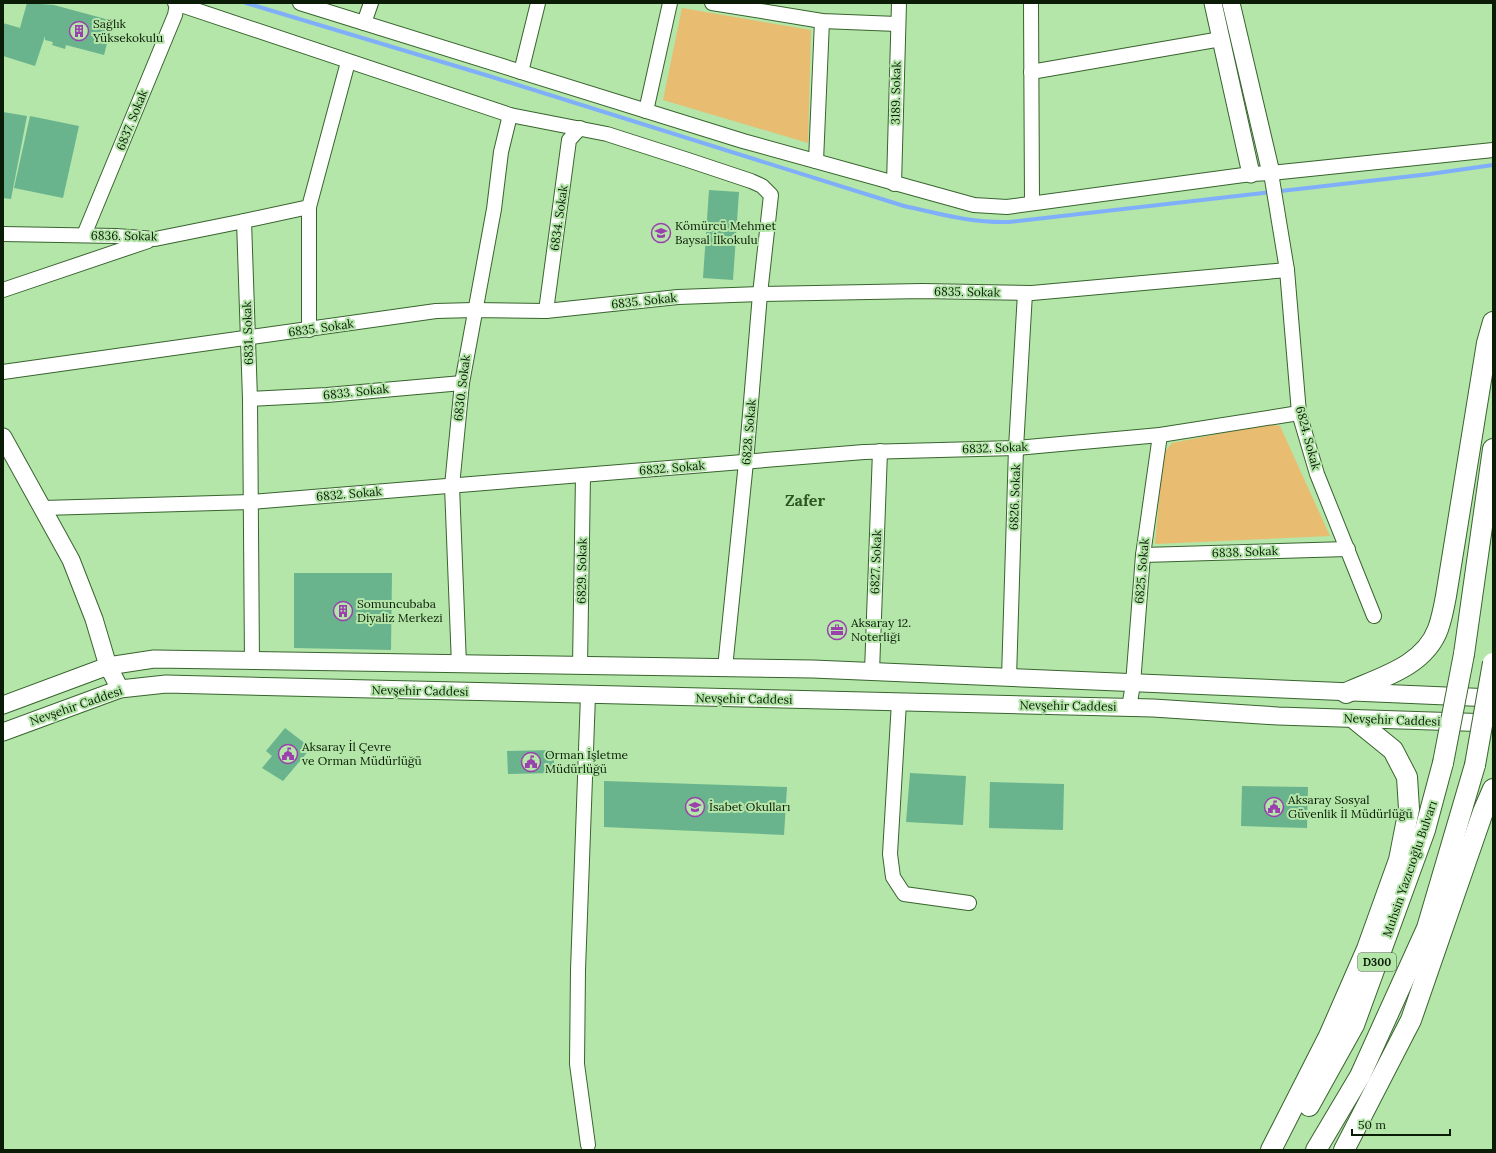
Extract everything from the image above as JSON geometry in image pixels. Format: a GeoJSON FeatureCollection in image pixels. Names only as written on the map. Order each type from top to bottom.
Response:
{"type":"FeatureCollection","features":[{"type":"Feature","properties":{"kind":"highway"},"geometry":{"type":"LineString","coordinates":[[1346,693],[1401,669],[1422,654],[1438,630],[1446,596],[1486,351],[1493,322]]}},
{"type":"Feature","properties":{"kind":"highway","name":"Muhsin Yazıcıoğlu Bulvarı"},"geometry":{"type":"LineString","coordinates":[[1284,1150],[1354,1025],[1426,830],[1443,762],[1464,654],[1493,449]]}},
{"type":"Feature","properties":{"kind":"highway","name":"D300"},"geometry":{"type":"LineString","coordinates":[[1316,1150],[1360,1076],[1427,928],[1475,765],[1493,663]]}},
{"type":"Feature","properties":{"kind":"highway"},"geometry":{"type":"LineString","coordinates":[[1271,1150],[1330,1036],[1367,949],[1399,860],[1409,809],[1408,777],[1393,750],[1356,720]]}},
{"type":"Feature","properties":{"kind":"highway"},"geometry":{"type":"LineString","coordinates":[[1344,1150],[1412,1020],[1483,812],[1493,789]]}},
{"type":"Feature","properties":{"kind":"main road"},"geometry":{"type":"LineString","coordinates":[[1213,3],[1251,174]]}},
{"type":"Feature","properties":{"kind":"main road"},"geometry":{"type":"LineString","coordinates":[[1231,3],[1271,178]]}},
{"type":"Feature","properties":{"kind":"main road"},"geometry":{"type":"LineString","coordinates":[[3,437],[71,560],[94,619],[108,666],[120,689]]}},
{"type":"Feature","properties":{"kind":"main road","name":"Nevşehir Caddesi"},"geometry":{"type":"LineString","coordinates":[[3,705],[108,666],[154,660],[725,668],[872,672],[1493,698]]}},
{"type":"Feature","properties":{"kind":"main road","name":"Nevşehir Caddesi"},"geometry":{"type":"LineString","coordinates":[[3,732],[120,689],[166,684],[1129,708],[1356,720],[1493,723]]}},
{"type":"Feature","properties":{"kind":"street"},"geometry":{"type":"LineString","coordinates":[[176,3],[348,62],[510,115],[580,128]]}},
{"type":"Feature","properties":{"kind":"street","name":"6837. Sokak"},"geometry":{"type":"LineString","coordinates":[[84,235],[175,16],[176,3]]}},
{"type":"Feature","properties":{"kind":"street"},"geometry":{"type":"LineString","coordinates":[[300,3],[646,111],[894,184],[974,205],[1007,207],[1251,174],[1271,178],[1493,150]]}},
{"type":"Feature","properties":{"kind":"street"},"geometry":{"type":"LineString","coordinates":[[364,23],[371,3]]}},
{"type":"Feature","properties":{"kind":"street"},"geometry":{"type":"LineString","coordinates":[[521,72],[538,3]]}},
{"type":"Feature","properties":{"kind":"street"},"geometry":{"type":"LineString","coordinates":[[646,111],[670,3]]}},
{"type":"Feature","properties":{"kind":"street"},"geometry":{"type":"LineString","coordinates":[[712,3],[822,21],[897,24]]}},
{"type":"Feature","properties":{"kind":"street","name":"3189. Sokak"},"geometry":{"type":"LineString","coordinates":[[894,184],[897,24],[899,3]]}},
{"type":"Feature","properties":{"kind":"street"},"geometry":{"type":"LineString","coordinates":[[1031,3],[1032,203]]}},
{"type":"Feature","properties":{"kind":"street"},"geometry":{"type":"LineString","coordinates":[[816,161],[822,21]]}},
{"type":"Feature","properties":{"kind":"street"},"geometry":{"type":"LineString","coordinates":[[1031,72],[1221,39]]}},
{"type":"Feature","properties":{"kind":"street"},"geometry":{"type":"LineString","coordinates":[[309,330],[309,207],[348,62]]}},
{"type":"Feature","properties":{"kind":"street","name":"6830. Sokak"},"geometry":{"type":"LineString","coordinates":[[459,665],[452,486],[462,383],[474,310],[494,209],[501,152],[510,115]]}},
{"type":"Feature","properties":{"kind":"street","name":"6828. Sokak"},"geometry":{"type":"LineString","coordinates":[[580,128],[607,134],[751,181],[762,186],[771,195],[760,294],[746,462],[725,668]]}},
{"type":"Feature","properties":{"kind":"street","name":"6834. Sokak"},"geometry":{"type":"LineString","coordinates":[[546,311],[569,140],[580,128]]}},
{"type":"Feature","properties":{"kind":"street","name":"6824. Sokak"},"geometry":{"type":"LineString","coordinates":[[1271,178],[1288,270],[1299,413],[1317,474],[1374,616]]}},
{"type":"Feature","properties":{"kind":"street"},"geometry":{"type":"LineString","coordinates":[[244,221],[309,207]]}},
{"type":"Feature","properties":{"kind":"street","name":"6836. Sokak"},"geometry":{"type":"LineString","coordinates":[[3,234],[84,235],[155,239],[244,221]]}},
{"type":"Feature","properties":{"kind":"street","name":"6831. Sokak"},"geometry":{"type":"LineString","coordinates":[[244,221],[249,337],[252,662]]}},
{"type":"Feature","properties":{"kind":"street"},"geometry":{"type":"LineString","coordinates":[[3,290],[155,239]]}},
{"type":"Feature","properties":{"kind":"street","name":"6835. Sokak"},"geometry":{"type":"LineString","coordinates":[[3,372],[436,311],[546,311],[678,297],[760,294],[922,291],[1025,293],[1288,270]]}},
{"type":"Feature","properties":{"kind":"street","name":"6826. Sokak"},"geometry":{"type":"LineString","coordinates":[[1009,678],[1016,448],[1025,293]]}},
{"type":"Feature","properties":{"kind":"street","name":"6833. Sokak"},"geometry":{"type":"LineString","coordinates":[[250,399],[327,395],[462,383]]}},
{"type":"Feature","properties":{"kind":"street","name":"6832. Sokak"},"geometry":{"type":"LineString","coordinates":[[43,508],[251,502],[880,451],[1016,448],[1160,435],[1299,413]]}},
{"type":"Feature","properties":{"kind":"street","name":"6825. Sokak"},"geometry":{"type":"LineString","coordinates":[[1129,708],[1133,684],[1143,555],[1160,435]]}},
{"type":"Feature","properties":{"kind":"street","name":"6827. Sokak"},"geometry":{"type":"LineString","coordinates":[[872,672],[880,451]]}},
{"type":"Feature","properties":{"kind":"street","name":"6829. Sokak"},"geometry":{"type":"LineString","coordinates":[[580,666],[583,476]]}},
{"type":"Feature","properties":{"kind":"street","name":"6838. Sokak"},"geometry":{"type":"LineString","coordinates":[[1143,555],[1348,549]]}},
{"type":"Feature","properties":{"kind":"street"},"geometry":{"type":"LineString","coordinates":[[588,695],[578,970],[577,1064],[588,1145]]}},
{"type":"Feature","properties":{"kind":"street"},"geometry":{"type":"LineString","coordinates":[[899,702],[890,854],[892,878],[904,894],[969,903]]}},
{"type":"Feature","properties":{"kind":"shaded area"},"geometry":{"type":"Polygon","coordinates":[[[682,8],[811,30],[808,143],[663,100],[682,8]]]}},
{"type":"Feature","properties":{"kind":"shaded area"},"geometry":{"type":"Polygon","coordinates":[[[1269,424],[1280,426],[1330,536],[1155,544],[1163,454],[1172,443],[1269,424]]]}},
{"type":"Feature","properties":{"kind":"building"},"geometry":{"type":"Polygon","coordinates":[[[27,3],[54,5],[113,21],[104,55],[66,45],[65,49],[52,45],[53,42],[45,40],[45,36],[35,66],[3,56],[3,23],[20,28],[27,3]]]}},
{"type":"Feature","properties":{"kind":"building"},"geometry":{"type":"Polygon","coordinates":[[[3,112],[27,116],[11,199],[3,198],[3,112]]]}},
{"type":"Feature","properties":{"kind":"building"},"geometry":{"type":"Polygon","coordinates":[[[30,116],[79,126],[63,198],[14,188],[30,116]]]}},
{"type":"Feature","properties":{"kind":"building"},"geometry":{"type":"Polygon","coordinates":[[[709,190],[739,192],[733,280],[703,278],[709,190]]]}},
{"type":"Feature","properties":{"kind":"building","name":"Somuncubaba Diyaliz Merkezi"},"geometry":{"type":"Polygon","coordinates":[[[294,573],[392,573],[391,650],[294,648],[294,573]]]}},
{"type":"Feature","properties":{"kind":"building","name":"Aksaray İl Çevre ve Orman Müdürlüğü"},"geometry":{"type":"Polygon","coordinates":[[[285,728],[311,748],[283,781],[262,768],[272,756],[266,751],[285,728]]]}},
{"type":"Feature","properties":{"kind":"building","name":"Orman İşletme Müdürlüğü"},"geometry":{"type":"Polygon","coordinates":[[[554,750],[554,773],[508,774],[507,751],[554,750]]]}},
{"type":"Feature","properties":{"kind":"building"},"geometry":{"type":"Polygon","coordinates":[[[910,773],[966,776],[963,825],[906,822],[910,773]]]}},
{"type":"Feature","properties":{"kind":"building","name":"İsabet Okulları"},"geometry":{"type":"Polygon","coordinates":[[[604,781],[787,787],[784,835],[604,827],[604,781]]]}},
{"type":"Feature","properties":{"kind":"building"},"geometry":{"type":"Polygon","coordinates":[[[990,782],[1064,784],[1063,830],[989,828],[990,782]]]}},
{"type":"Feature","properties":{"kind":"building","name":"Aksaray Sosyal Güvenlik İl Müdürlüğü"},"geometry":{"type":"Polygon","coordinates":[[[1242,786],[1308,787],[1307,828],[1241,826],[1242,786]]]}},
{"type":"Feature","properties":{"kind":"waterway"},"geometry":{"type":"LineString","coordinates":[[246,3],[489,76],[904,206],[943,215],[982,221],[1009,222],[1430,174],[1493,165]]}},
{"type":"Feature","properties":{"kind":"place","name":"Sağlık Yüksekokulu"},"geometry":{"type":"Point","coordinates":[79,31]}},
{"type":"Feature","properties":{"kind":"place","name":"Kömürcü Mehmet Baysal İlkokulu"},"geometry":{"type":"Point","coordinates":[661,233]}},
{"type":"Feature","properties":{"kind":"place","name":"Somuncubaba Diyaliz Merkezi"},"geometry":{"type":"Point","coordinates":[343,611]}},
{"type":"Feature","properties":{"kind":"place","name":"Aksaray 12. Noterliği"},"geometry":{"type":"Point","coordinates":[837,630]}},
{"type":"Feature","properties":{"kind":"place","name":"Aksaray İl Çevre ve Orman Müdürlüğü"},"geometry":{"type":"Point","coordinates":[288,754]}},
{"type":"Feature","properties":{"kind":"place","name":"Orman İşletme Müdürlüğü"},"geometry":{"type":"Point","coordinates":[531,762]}},
{"type":"Feature","properties":{"kind":"place","name":"İsabet Okulları"},"geometry":{"type":"Point","coordinates":[695,807]}},
{"type":"Feature","properties":{"kind":"place","name":"Aksaray Sosyal Güvenlik İl Müdürlüğü"},"geometry":{"type":"Point","coordinates":[1274,807]}},
{"type":"Feature","properties":{"kind":"district","name":"Zafer"},"geometry":{"type":"Point","coordinates":[805,500]}}]}
